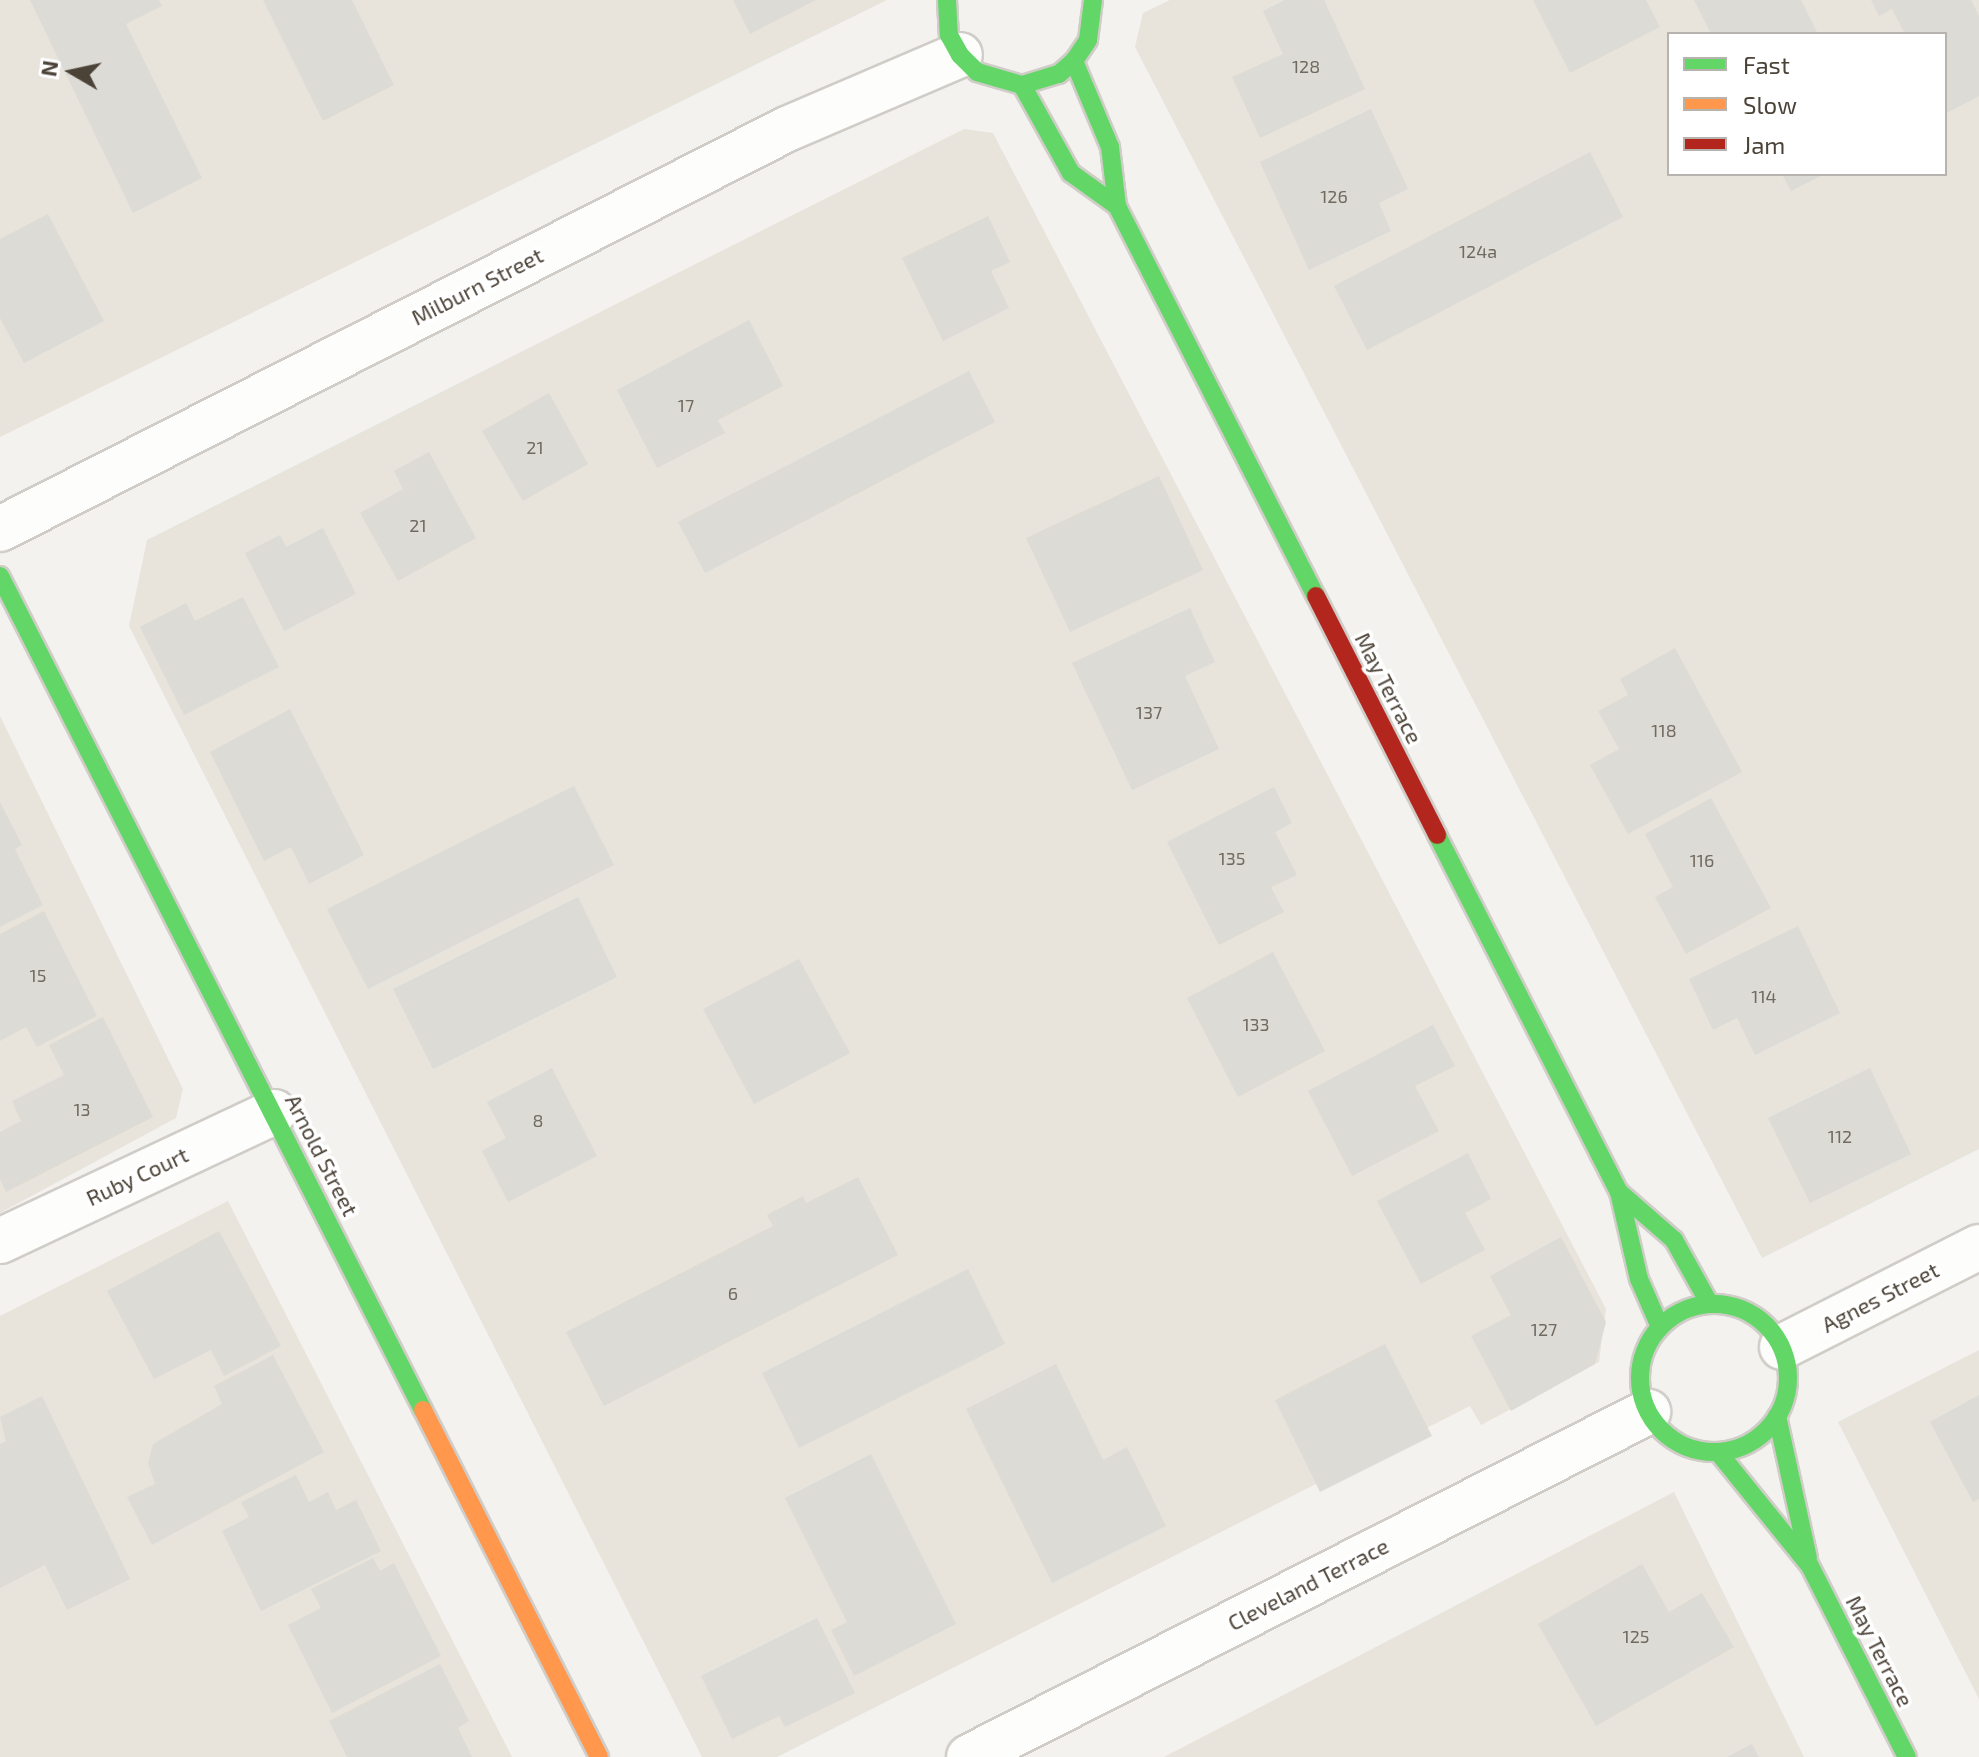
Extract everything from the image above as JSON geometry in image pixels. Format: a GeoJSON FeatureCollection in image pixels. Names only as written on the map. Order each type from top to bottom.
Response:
{"type":"FeatureCollection","features":[{"type":"Feature","properties":{"kind":"street"},"geometry":{"type":"LineString","coordinates":[[947,0],[949,35],[960,55],[977,72],[1022,85],[1059,74],[1074,61],[1088,40],[1093,0]]}},
{"type":"Feature","properties":{"kind":"street","name":"Milburn Street"},"geometry":{"type":"LineString","coordinates":[[0,529],[787,129],[960,55]]}},
{"type":"Feature","properties":{"kind":"street","name":"May Terrace"},"geometry":{"type":"LineString","coordinates":[[1074,61],[1110,147],[1117,206],[1619,1192],[1639,1279],[1660,1327]]}},
{"type":"Feature","properties":{"kind":"street","name":"May Terrace"},"geometry":{"type":"LineString","coordinates":[[1022,85],[1071,173],[1117,206]]}},
{"type":"Feature","properties":{"kind":"street","name":"Arnold Street"},"geometry":{"type":"LineString","coordinates":[[0,576],[599,1757]]}},
{"type":"Feature","properties":{"kind":"street","name":"Ruby Court"},"geometry":{"type":"LineString","coordinates":[[0,1241],[274,1112]]}},
{"type":"Feature","properties":{"kind":"street","name":"May Terrace"},"geometry":{"type":"LineString","coordinates":[[1619,1192],[1674,1240],[1709,1303]]}},
{"type":"Feature","properties":{"kind":"street","name":"Agnes Street"},"geometry":{"type":"LineString","coordinates":[[1782,1347],[1979,1247]]}},
{"type":"Feature","properties":{"kind":"street"},"geometry":{"type":"LineString","coordinates":[[1709,1303],[1752,1314],[1782,1347],[1787,1394],[1777,1416],[1762,1434],[1718,1452],[1677,1442],[1648,1412],[1640,1367],[1660,1327],[1691,1307],[1709,1303]]}},
{"type":"Feature","properties":{"kind":"street","name":"Cleveland Terrace"},"geometry":{"type":"LineString","coordinates":[[969,1757],[1648,1412]]}},
{"type":"Feature","properties":{"kind":"street","name":"May Terrace"},"geometry":{"type":"LineString","coordinates":[[1777,1416],[1810,1566]]}},
{"type":"Feature","properties":{"kind":"street","name":"May Terrace"},"geometry":{"type":"LineString","coordinates":[[1718,1452],[1810,1566],[1907,1757]]}},
{"type":"Feature","properties":{"kind":"shaded area"},"geometry":{"type":"Polygon","coordinates":[[[0,0],[887,0],[0,437],[0,0]]]}},
{"type":"Feature","properties":{"kind":"shaded area"},"geometry":{"type":"Polygon","coordinates":[[[1170,0],[1979,0],[1979,1149],[1762,1258],[1135,47],[1143,13],[1170,0]]]}},
{"type":"Feature","properties":{"kind":"shaded area"},"geometry":{"type":"Polygon","coordinates":[[[964,129],[993,133],[1606,1309],[1599,1362],[1481,1425],[1470,1406],[777,1757],[702,1757],[129,626],[147,540],[964,129]]]}},
{"type":"Feature","properties":{"kind":"shaded area"},"geometry":{"type":"Polygon","coordinates":[[[0,716],[183,1089],[176,1118],[0,1213],[0,716]]]}},
{"type":"Feature","properties":{"kind":"shaded area"},"geometry":{"type":"Polygon","coordinates":[[[228,1201],[512,1757],[0,1757],[0,1316],[228,1201]]]}},
{"type":"Feature","properties":{"kind":"shaded area"},"geometry":{"type":"Polygon","coordinates":[[[1979,1350],[1979,1699],[1838,1422],[1979,1350]]]}},
{"type":"Feature","properties":{"kind":"shaded area"},"geometry":{"type":"Polygon","coordinates":[[[1674,1492],[1804,1757],[1164,1757],[1674,1492]]]}},
{"type":"Feature","properties":{"kind":"building"},"geometry":{"type":"Polygon","coordinates":[[[30,0],[159,0],[162,6],[126,24],[202,178],[133,213],[30,0]]]}},
{"type":"Feature","properties":{"kind":"building"},"geometry":{"type":"Polygon","coordinates":[[[263,0],[352,0],[394,85],[323,121],[263,0]]]}},
{"type":"Feature","properties":{"kind":"building"},"geometry":{"type":"Polygon","coordinates":[[[733,0],[816,0],[750,34],[733,0]]]}},
{"type":"Feature","properties":{"kind":"building"},"geometry":{"type":"Polygon","coordinates":[[[1285,0],[1324,0],[1365,89],[1260,138],[1232,77],[1283,54],[1263,11],[1285,0]]]}},
{"type":"Feature","properties":{"kind":"building"},"geometry":{"type":"Polygon","coordinates":[[[1533,0],[1646,0],[1660,27],[1570,73],[1533,0]]]}},
{"type":"Feature","properties":{"kind":"building"},"geometry":{"type":"Polygon","coordinates":[[[1694,0],[1801,0],[1817,32],[1710,32],[1694,0]]]}},
{"type":"Feature","properties":{"kind":"building"},"geometry":{"type":"Polygon","coordinates":[[[1871,0],[1971,0],[1979,16],[1979,96],[1947,113],[1947,32],[1904,32],[1892,9],[1879,16],[1871,0]]]}},
{"type":"Feature","properties":{"kind":"building"},"geometry":{"type":"Polygon","coordinates":[[[1371,109],[1408,189],[1379,203],[1391,231],[1309,270],[1260,162],[1371,109]]]}},
{"type":"Feature","properties":{"kind":"building"},"geometry":{"type":"Polygon","coordinates":[[[1590,152],[1623,217],[1367,350],[1334,286],[1590,152]]]}},
{"type":"Feature","properties":{"kind":"building"},"geometry":{"type":"Polygon","coordinates":[[[1783,176],[1821,176],[1791,191],[1783,176]]]}},
{"type":"Feature","properties":{"kind":"building"},"geometry":{"type":"Polygon","coordinates":[[[48,214],[104,321],[24,363],[0,318],[0,239],[48,214]]]}},
{"type":"Feature","properties":{"kind":"building"},"geometry":{"type":"Polygon","coordinates":[[[988,216],[1010,262],[991,271],[1009,308],[943,341],[902,258],[988,216]]]}},
{"type":"Feature","properties":{"kind":"building"},"geometry":{"type":"Polygon","coordinates":[[[749,320],[783,386],[718,420],[725,433],[657,468],[617,390],[749,320]]]}},
{"type":"Feature","properties":{"kind":"building"},"geometry":{"type":"Polygon","coordinates":[[[969,371],[995,422],[705,573],[678,522],[969,371]]]}},
{"type":"Feature","properties":{"kind":"building"},"geometry":{"type":"Polygon","coordinates":[[[549,393],[588,464],[523,501],[482,431],[549,393]]]}},
{"type":"Feature","properties":{"kind":"building"},"geometry":{"type":"Polygon","coordinates":[[[429,452],[476,538],[398,581],[360,513],[403,489],[394,471],[429,452]]]}},
{"type":"Feature","properties":{"kind":"building"},"geometry":{"type":"Polygon","coordinates":[[[1159,476],[1203,570],[1070,632],[1026,538],[1159,476]]]}},
{"type":"Feature","properties":{"kind":"building"},"geometry":{"type":"Polygon","coordinates":[[[323,528],[356,594],[284,631],[245,553],[280,535],[286,547],[323,528]]]}},
{"type":"Feature","properties":{"kind":"building"},"geometry":{"type":"Polygon","coordinates":[[[243,597],[279,667],[184,715],[140,627],[186,603],[195,621],[243,597]]]}},
{"type":"Feature","properties":{"kind":"building"},"geometry":{"type":"Polygon","coordinates":[[[1190,608],[1215,662],[1185,676],[1219,749],[1132,790],[1072,663],[1190,608]]]}},
{"type":"Feature","properties":{"kind":"building"},"geometry":{"type":"Polygon","coordinates":[[[1675,648],[1742,772],[1628,834],[1590,765],[1619,749],[1598,711],[1628,695],[1620,679],[1675,648]]]}},
{"type":"Feature","properties":{"kind":"building"},"geometry":{"type":"Polygon","coordinates":[[[290,709],[364,855],[309,884],[291,847],[264,861],[210,752],[290,709]]]}},
{"type":"Feature","properties":{"kind":"building"},"geometry":{"type":"Polygon","coordinates":[[[574,786],[614,865],[368,989],[327,909],[574,786]]]}},
{"type":"Feature","properties":{"kind":"building"},"geometry":{"type":"Polygon","coordinates":[[[1274,787],[1292,823],[1275,832],[1297,875],[1271,887],[1284,912],[1219,945],[1167,842],[1274,787]]]}},
{"type":"Feature","properties":{"kind":"building"},"geometry":{"type":"Polygon","coordinates":[[[1711,798],[1771,908],[1686,954],[1655,897],[1673,887],[1645,834],[1711,798]]]}},
{"type":"Feature","properties":{"kind":"building"},"geometry":{"type":"Polygon","coordinates":[[[0,802],[22,845],[15,849],[43,905],[0,927],[0,802]]]}},
{"type":"Feature","properties":{"kind":"building"},"geometry":{"type":"Polygon","coordinates":[[[578,897],[617,977],[433,1069],[393,989],[578,897]]]}},
{"type":"Feature","properties":{"kind":"building"},"geometry":{"type":"Polygon","coordinates":[[[44,911],[97,1016],[37,1047],[26,1027],[0,1041],[0,934],[44,911]]]}},
{"type":"Feature","properties":{"kind":"building"},"geometry":{"type":"Polygon","coordinates":[[[1798,926],[1840,1013],[1755,1055],[1737,1018],[1713,1030],[1689,979],[1798,926]]]}},
{"type":"Feature","properties":{"kind":"building"},"geometry":{"type":"Polygon","coordinates":[[[1273,952],[1325,1051],[1238,1097],[1187,998],[1273,952]]]}},
{"type":"Feature","properties":{"kind":"building"},"geometry":{"type":"Polygon","coordinates":[[[799,959],[850,1053],[754,1104],[703,1009],[799,959]]]}},
{"type":"Feature","properties":{"kind":"building"},"geometry":{"type":"Polygon","coordinates":[[[103,1017],[153,1117],[6,1192],[0,1179],[0,1132],[21,1121],[12,1101],[64,1075],[49,1045],[103,1017]]]}},
{"type":"Feature","properties":{"kind":"building"},"geometry":{"type":"Polygon","coordinates":[[[1433,1025],[1455,1066],[1415,1086],[1439,1131],[1352,1176],[1308,1091],[1433,1025]]]}},
{"type":"Feature","properties":{"kind":"building"},"geometry":{"type":"Polygon","coordinates":[[[552,1068],[597,1156],[508,1202],[482,1151],[506,1138],[487,1102],[552,1068]]]}},
{"type":"Feature","properties":{"kind":"building"},"geometry":{"type":"Polygon","coordinates":[[[1870,1068],[1911,1154],[1810,1203],[1768,1118],[1870,1068]]]}},
{"type":"Feature","properties":{"kind":"building"},"geometry":{"type":"Polygon","coordinates":[[[1468,1153],[1491,1199],[1465,1213],[1485,1250],[1421,1284],[1377,1201],[1468,1153]]]}},
{"type":"Feature","properties":{"kind":"building"},"geometry":{"type":"Polygon","coordinates":[[[858,1177],[898,1255],[604,1406],[566,1332],[773,1226],[767,1215],[803,1196],[806,1203],[858,1177]]]}},
{"type":"Feature","properties":{"kind":"building"},"geometry":{"type":"Polygon","coordinates":[[[219,1231],[281,1346],[224,1376],[211,1350],[154,1379],[107,1291],[219,1231]]]}},
{"type":"Feature","properties":{"kind":"building"},"geometry":{"type":"Polygon","coordinates":[[[1561,1237],[1606,1322],[1595,1364],[1511,1411],[1471,1336],[1511,1315],[1490,1276],[1561,1237]]]}},
{"type":"Feature","properties":{"kind":"building"},"geometry":{"type":"Polygon","coordinates":[[[968,1269],[1005,1344],[799,1448],[762,1373],[968,1269]]]}},
{"type":"Feature","properties":{"kind":"building"},"geometry":{"type":"Polygon","coordinates":[[[1385,1344],[1432,1436],[1320,1492],[1275,1400],[1385,1344]]]}},
{"type":"Feature","properties":{"kind":"building"},"geometry":{"type":"Polygon","coordinates":[[[273,1355],[324,1452],[152,1545],[127,1497],[155,1484],[148,1463],[153,1444],[222,1404],[214,1386],[273,1355]]]}},
{"type":"Feature","properties":{"kind":"building"},"geometry":{"type":"Polygon","coordinates":[[[1056,1364],[1103,1460],[1127,1447],[1166,1526],[1052,1583],[966,1409],[1056,1364]]]}},
{"type":"Feature","properties":{"kind":"building"},"geometry":{"type":"Polygon","coordinates":[[[1979,1395],[1979,1499],[1973,1502],[1930,1422],[1979,1395]]]}},
{"type":"Feature","properties":{"kind":"building"},"geometry":{"type":"Polygon","coordinates":[[[42,1396],[130,1579],[67,1610],[45,1565],[0,1588],[0,1444],[6,1441],[0,1417],[42,1396]]]}},
{"type":"Feature","properties":{"kind":"building"},"geometry":{"type":"Polygon","coordinates":[[[871,1454],[956,1624],[854,1676],[831,1630],[847,1622],[785,1498],[871,1454]]]}},
{"type":"Feature","properties":{"kind":"building"},"geometry":{"type":"Polygon","coordinates":[[[296,1475],[309,1502],[328,1492],[336,1510],[356,1500],[381,1551],[261,1611],[222,1531],[249,1517],[241,1502],[296,1475]]]}},
{"type":"Feature","properties":{"kind":"building"},"geometry":{"type":"Polygon","coordinates":[[[373,1558],[380,1571],[394,1563],[441,1656],[332,1713],[288,1625],[321,1608],[311,1589],[373,1558]]]}},
{"type":"Feature","properties":{"kind":"building"},"geometry":{"type":"Polygon","coordinates":[[[1642,1564],[1669,1612],[1702,1593],[1734,1647],[1596,1726],[1538,1624],[1642,1564]]]}},
{"type":"Feature","properties":{"kind":"building"},"geometry":{"type":"Polygon","coordinates":[[[817,1618],[855,1693],[785,1727],[779,1716],[732,1739],[701,1676],[817,1618]]]}},
{"type":"Feature","properties":{"kind":"building"},"geometry":{"type":"Polygon","coordinates":[[[440,1664],[469,1721],[458,1728],[472,1757],[347,1757],[329,1721],[440,1664]]]}},
{"type":"Feature","properties":{"kind":"building"},"geometry":{"type":"Polygon","coordinates":[[[1752,1744],[1759,1757],[1727,1757],[1752,1744]]]}},
{"type":"Feature","properties":{"kind":"traffic: fast"},"geometry":{"type":"LineString","coordinates":[[947,0],[949,35],[960,55],[977,72],[1022,85],[1059,74],[1074,61],[1088,40],[1093,0]]}},
{"type":"Feature","properties":{"kind":"traffic: fast"},"geometry":{"type":"LineString","coordinates":[[1074,61],[1110,147],[1117,206],[1316,596]]}},
{"type":"Feature","properties":{"kind":"traffic: fast"},"geometry":{"type":"LineString","coordinates":[[1022,85],[1071,173],[1117,206]]}},
{"type":"Feature","properties":{"kind":"traffic: fast"},"geometry":{"type":"LineString","coordinates":[[0,576],[423,1410]]}},
{"type":"Feature","properties":{"kind":"traffic: fast"},"geometry":{"type":"LineString","coordinates":[[1437,835],[1619,1192],[1639,1279],[1660,1327]]}},
{"type":"Feature","properties":{"kind":"traffic: fast"},"geometry":{"type":"LineString","coordinates":[[1619,1192],[1674,1240],[1709,1303]]}},
{"type":"Feature","properties":{"kind":"traffic: fast"},"geometry":{"type":"LineString","coordinates":[[1714,1304],[1742,1310],[1766,1326],[1782,1350],[1788,1378],[1782,1406],[1766,1430],[1742,1446],[1714,1452],[1686,1446],[1662,1430],[1646,1406],[1640,1378],[1646,1350],[1662,1326],[1686,1310],[1714,1304]]}},
{"type":"Feature","properties":{"kind":"traffic: fast"},"geometry":{"type":"LineString","coordinates":[[1777,1416],[1808,1558]]}},
{"type":"Feature","properties":{"kind":"traffic: fast"},"geometry":{"type":"LineString","coordinates":[[1718,1452],[1810,1566],[1907,1757]]}},
{"type":"Feature","properties":{"kind":"traffic: slow"},"geometry":{"type":"LineString","coordinates":[[423,1410],[599,1757]]}},
{"type":"Feature","properties":{"kind":"traffic: jam"},"geometry":{"type":"LineString","coordinates":[[1316,596],[1437,835]]}}]}
